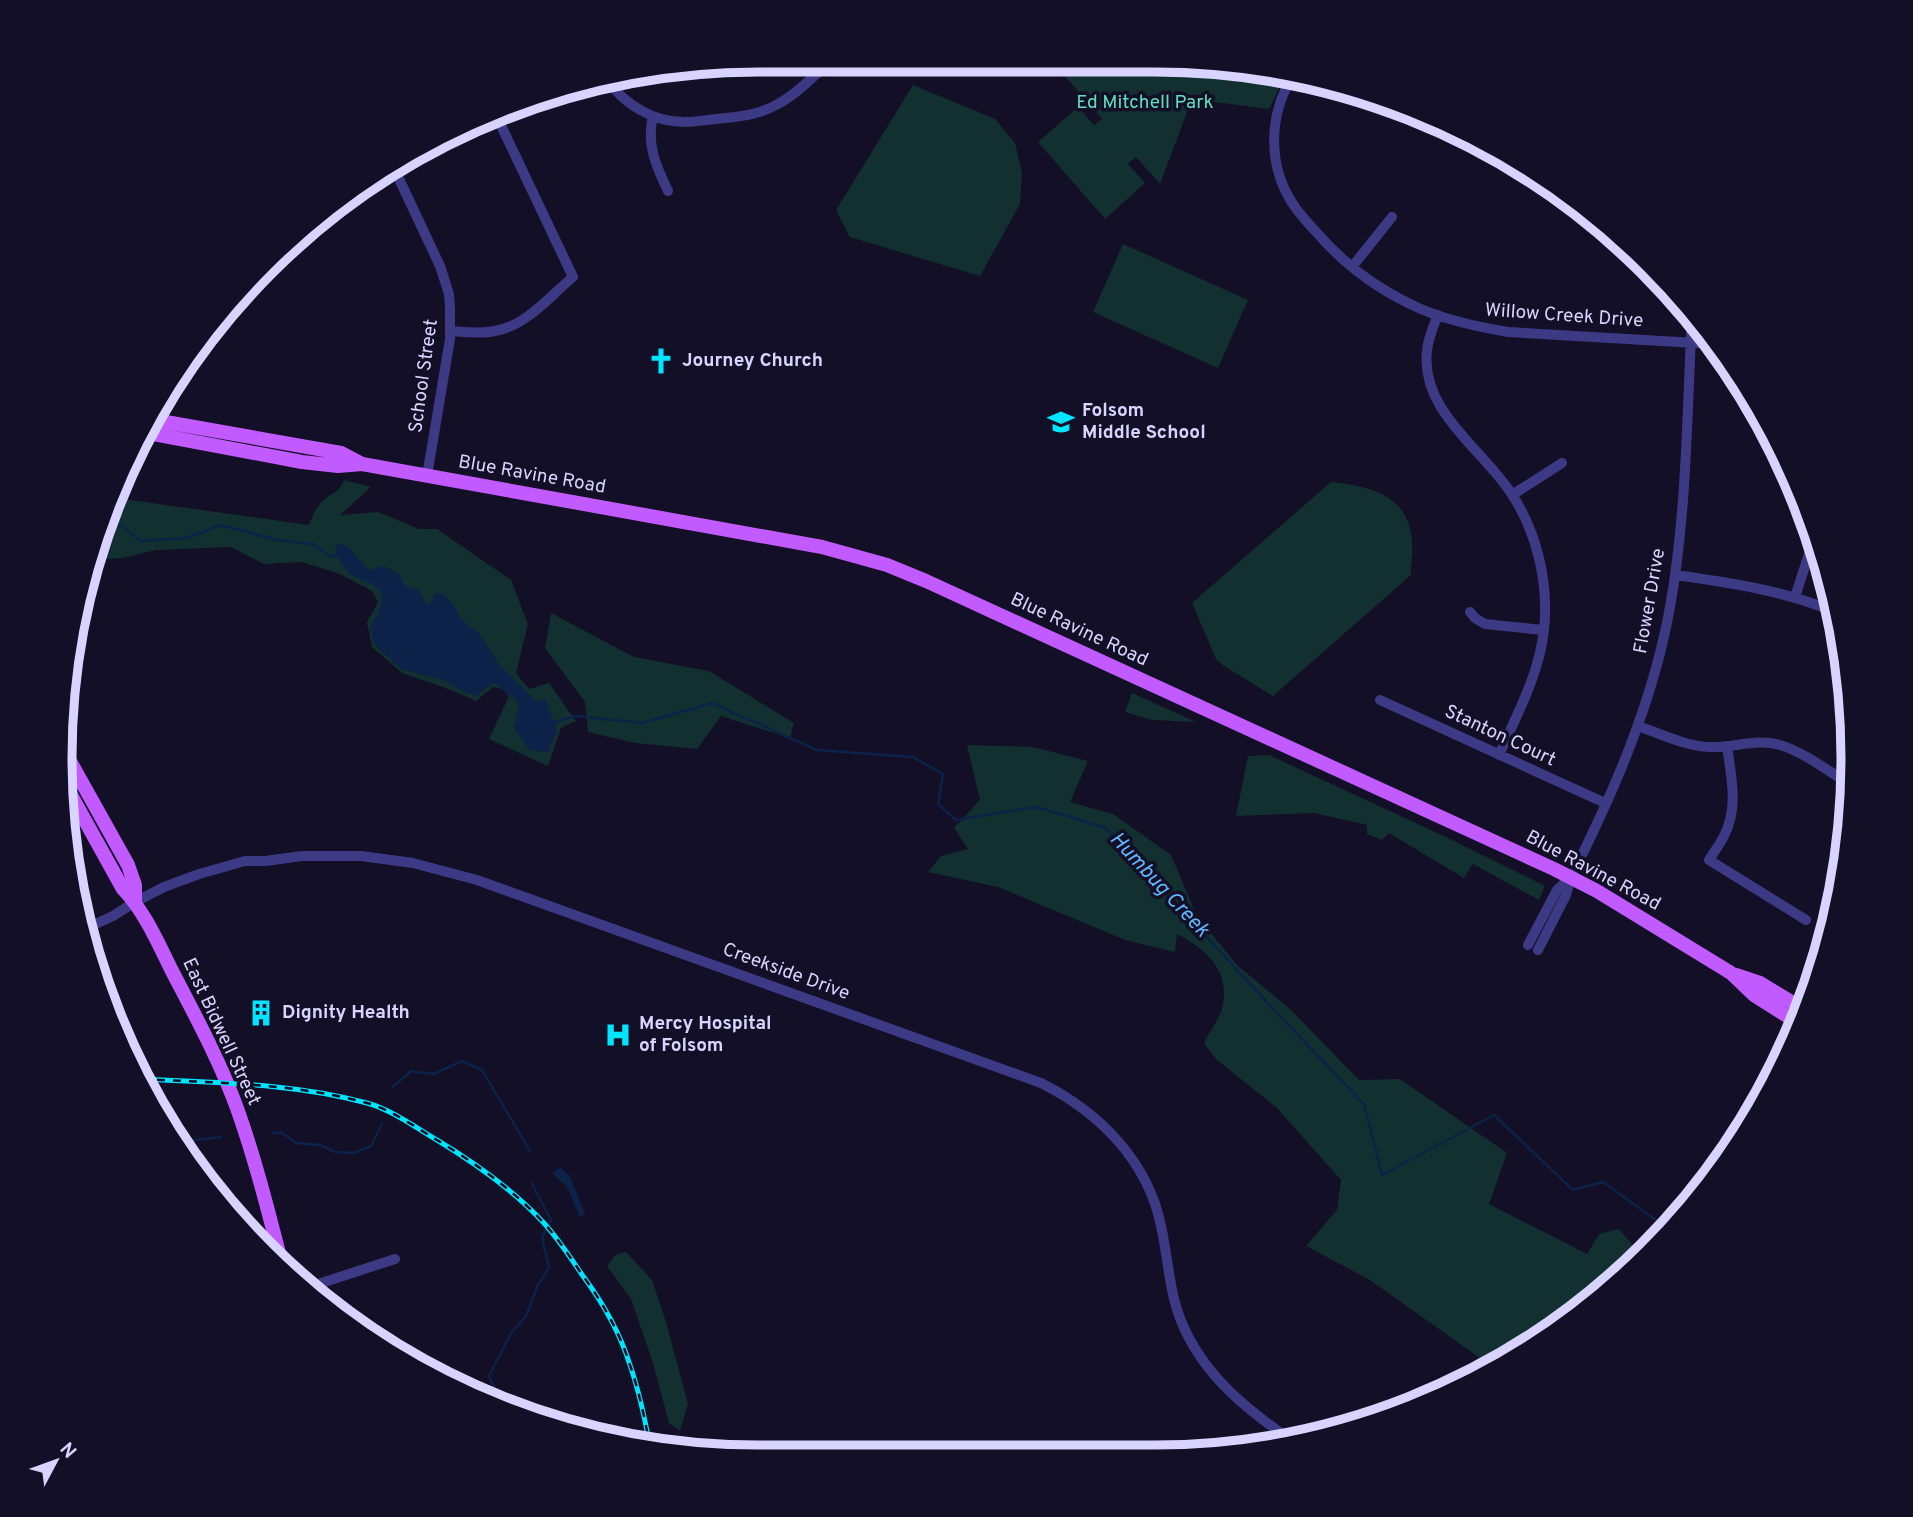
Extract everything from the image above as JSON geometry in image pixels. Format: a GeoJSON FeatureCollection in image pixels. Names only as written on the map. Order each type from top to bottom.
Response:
{"type":"FeatureCollection","features":[{"type":"Feature","properties":{"kind":"main road","name":"Blue Ravine Road"},"geometry":{"type":"LineString","coordinates":[[161,421],[341,453],[362,464]]}},
{"type":"Feature","properties":{"kind":"main road","name":"Blue Ravine Road"},"geometry":{"type":"LineString","coordinates":[[154,434],[302,462],[338,466],[362,464],[822,547],[887,565],[1570,877],[1731,973],[1754,995],[1790,1018]]}},
{"type":"Feature","properties":{"kind":"main road"},"geometry":{"type":"LineString","coordinates":[[254,453],[270,449],[310,455],[315,449]]}},
{"type":"Feature","properties":{"kind":"main road","name":"East Bidwell Street"},"geometry":{"type":"LineString","coordinates":[[72,765],[128,865],[135,885],[135,902]]}},
{"type":"Feature","properties":{"kind":"main road","name":"East Bidwell Street"},"geometry":{"type":"LineString","coordinates":[[73,799],[123,889],[135,902],[227,1083],[252,1154],[277,1248]]}},
{"type":"Feature","properties":{"kind":"main road","name":"Blue Ravine Road"},"geometry":{"type":"LineString","coordinates":[[1731,973],[1760,983],[1795,1004]]}},
{"type":"Feature","properties":{"kind":"street"},"geometry":{"type":"LineString","coordinates":[[614,88],[629,103],[653,116],[684,122],[743,117],[764,111],[790,96],[818,72]]}},
{"type":"Feature","properties":{"kind":"street","name":"Willow Creek Drive"},"geometry":{"type":"LineString","coordinates":[[1288,85],[1274,130],[1280,178],[1290,200],[1329,246],[1352,267],[1386,291],[1437,315],[1478,327],[1508,332],[1701,343]]}},
{"type":"Feature","properties":{"kind":"street"},"geometry":{"type":"LineString","coordinates":[[653,116],[650,139],[652,155],[668,191]]}},
{"type":"Feature","properties":{"kind":"street"},"geometry":{"type":"LineString","coordinates":[[450,331],[494,332],[515,324],[573,277],[500,123]]}},
{"type":"Feature","properties":{"kind":"street","name":"School Street"},"geometry":{"type":"LineString","coordinates":[[397,175],[445,279],[450,308],[450,331],[427,476]]}},
{"type":"Feature","properties":{"kind":"street"},"geometry":{"type":"LineString","coordinates":[[1352,267],[1392,217]]}},
{"type":"Feature","properties":{"kind":"street"},"geometry":{"type":"LineString","coordinates":[[1437,315],[1426,357],[1433,392],[1447,416],[1512,495],[1527,524],[1538,555],[1544,599],[1544,631],[1535,673],[1499,755]]}},
{"type":"Feature","properties":{"kind":"street","name":"Flower Drive"},"geometry":{"type":"LineString","coordinates":[[1533,948],[1566,895],[1570,877],[1638,726],[1661,649],[1675,575],[1680,530],[1691,331]]}},
{"type":"Feature","properties":{"kind":"street"},"geometry":{"type":"LineString","coordinates":[[1512,495],[1562,463]]}},
{"type":"Feature","properties":{"kind":"street"},"geometry":{"type":"LineString","coordinates":[[1796,597],[1810,553]]}},
{"type":"Feature","properties":{"kind":"street"},"geometry":{"type":"LineString","coordinates":[[1675,575],[1746,585],[1796,597],[1824,608]]}},
{"type":"Feature","properties":{"kind":"street"},"geometry":{"type":"LineString","coordinates":[[1470,612],[1485,624],[1544,631]]}},
{"type":"Feature","properties":{"kind":"street","name":"Stanton Court"},"geometry":{"type":"LineString","coordinates":[[1380,700],[1605,803]]}},
{"type":"Feature","properties":{"kind":"street"},"geometry":{"type":"LineString","coordinates":[[1638,726],[1693,745],[1711,747],[1752,742],[1779,745],[1797,752],[1841,779]]}},
{"type":"Feature","properties":{"kind":"street"},"geometry":{"type":"LineString","coordinates":[[1727,746],[1732,810],[1724,836],[1709,860],[1806,920]]}},
{"type":"Feature","properties":{"kind":"street","name":"Creekside Drive"},"geometry":{"type":"LineString","coordinates":[[93,925],[152,892],[199,874],[246,861],[339,855],[413,863],[442,869],[489,885],[1041,1083],[1073,1101],[1097,1119],[1132,1158],[1155,1205],[1161,1224],[1170,1287],[1184,1328],[1195,1349],[1225,1388],[1281,1433]]}},
{"type":"Feature","properties":{"kind":"street"},"geometry":{"type":"LineString","coordinates":[[317,1284],[395,1259]]}},
{"type":"Feature","properties":{"kind":"green space","name":"Ed Mitchell Park"},"geometry":{"type":"Polygon","coordinates":[[[1061,72],[1199,73],[1281,84],[1269,109],[1192,99],[1160,184],[1136,157],[1128,164],[1145,183],[1105,219],[1038,142],[1078,107],[1094,125],[1102,119],[1061,72]]]}},
{"type":"Feature","properties":{"kind":"green space"},"geometry":{"type":"Polygon","coordinates":[[[913,85],[995,119],[1015,143],[1022,173],[1020,204],[980,276],[850,237],[836,210],[913,85]]]}},
{"type":"Feature","properties":{"kind":"green space"},"geometry":{"type":"Polygon","coordinates":[[[1123,244],[1248,300],[1218,368],[1093,312],[1123,244]]]}},
{"type":"Feature","properties":{"kind":"green space"},"geometry":{"type":"Polygon","coordinates":[[[344,480],[371,487],[340,515],[378,512],[419,529],[437,529],[511,580],[528,624],[516,673],[529,689],[549,683],[576,721],[561,728],[548,766],[489,739],[509,696],[502,689],[493,687],[476,701],[402,673],[372,647],[367,622],[378,602],[372,591],[340,574],[302,562],[264,564],[231,547],[156,550],[123,558],[102,559],[123,499],[309,525],[319,505],[342,485],[344,480]]]}},
{"type":"Feature","properties":{"kind":"green space"},"geometry":{"type":"Polygon","coordinates":[[[1331,482],[1373,490],[1395,503],[1409,526],[1412,546],[1411,575],[1273,696],[1216,659],[1192,603],[1331,482]]]}},
{"type":"Feature","properties":{"kind":"green space"},"geometry":{"type":"Polygon","coordinates":[[[551,613],[634,657],[709,671],[794,723],[790,738],[721,716],[697,749],[635,743],[588,732],[585,702],[545,648],[551,613]]]}},
{"type":"Feature","properties":{"kind":"green space"},"geometry":{"type":"Polygon","coordinates":[[[1132,693],[1196,722],[1152,720],[1125,712],[1132,693]]]}},
{"type":"Feature","properties":{"kind":"green space"},"geometry":{"type":"Polygon","coordinates":[[[967,745],[1033,747],[1088,761],[1070,802],[1113,814],[1171,855],[1197,916],[1237,965],[1292,1011],[1359,1080],[1400,1079],[1507,1153],[1489,1204],[1587,1254],[1599,1234],[1619,1229],[1635,1248],[1573,1303],[1536,1330],[1484,1361],[1370,1280],[1306,1246],[1337,1210],[1341,1180],[1277,1108],[1216,1059],[1204,1043],[1221,1012],[1224,995],[1220,973],[1214,963],[1198,947],[1177,934],[1175,952],[1125,940],[998,887],[928,872],[941,856],[968,849],[954,828],[980,800],[967,745]]]}},
{"type":"Feature","properties":{"kind":"green space"},"geometry":{"type":"Polygon","coordinates":[[[1269,755],[1545,886],[1539,900],[1473,864],[1464,878],[1389,833],[1382,840],[1367,834],[1367,825],[1314,813],[1236,816],[1248,756],[1269,755]]]}},
{"type":"Feature","properties":{"kind":"green space"},"geometry":{"type":"Polygon","coordinates":[[[626,1252],[652,1280],[666,1322],[688,1404],[680,1431],[669,1423],[653,1363],[631,1299],[607,1266],[615,1255],[626,1252]]]}},
{"type":"Feature","properties":{"kind":"water"},"geometry":{"type":"Polygon","coordinates":[[[338,544],[352,551],[370,570],[383,566],[400,575],[406,586],[420,591],[429,605],[434,595],[441,593],[454,605],[467,625],[479,633],[499,664],[536,701],[545,699],[557,731],[548,752],[529,750],[514,728],[519,703],[494,682],[476,696],[461,691],[446,681],[401,669],[374,644],[370,626],[380,609],[380,592],[371,583],[355,577],[345,569],[335,550],[338,544]]]}},
{"type":"Feature","properties":{"kind":"water"},"geometry":{"type":"Polygon","coordinates":[[[560,1167],[570,1176],[585,1214],[580,1218],[567,1187],[552,1173],[560,1167]]]}},
{"type":"Feature","properties":{"kind":"waterway","name":"Humbug Creek"},"geometry":{"type":"LineString","coordinates":[[115,520],[141,541],[187,538],[221,525],[277,540],[313,544],[331,557],[340,557]]}},
{"type":"Feature","properties":{"kind":"waterway","name":"Humbug Creek"},"geometry":{"type":"LineString","coordinates":[[551,723],[576,716],[642,723],[712,703],[817,750],[913,757],[943,774],[938,804],[956,820],[1037,807],[1106,828],[1364,1104],[1382,1175],[1494,1115],[1573,1190],[1603,1182],[1661,1222]]}},
{"type":"Feature","properties":{"kind":"waterway"},"geometry":{"type":"LineString","coordinates":[[393,1087],[411,1071],[433,1074],[462,1061],[482,1070],[530,1151]]}},
{"type":"Feature","properties":{"kind":"waterway"},"geometry":{"type":"LineString","coordinates":[[273,1133],[281,1132],[296,1143],[320,1145],[335,1152],[354,1153],[371,1146],[382,1124]]}},
{"type":"Feature","properties":{"kind":"waterway"},"geometry":{"type":"LineString","coordinates":[[188,1141],[221,1137]]}},
{"type":"Feature","properties":{"kind":"waterway"},"geometry":{"type":"LineString","coordinates":[[496,1393],[489,1376],[511,1333],[526,1316],[538,1285],[549,1268],[542,1237],[551,1220],[531,1182]]}},
{"type":"Feature","properties":{"kind":"railway"},"geometry":{"type":"LineString","coordinates":[[152,1080],[312,1091],[367,1103],[403,1119],[479,1167],[506,1187],[548,1227],[604,1308],[630,1365],[648,1436]]}},
{"type":"Feature","properties":{"kind":"place","name":"Journey Church"},"geometry":{"type":"Point","coordinates":[661,361]}},
{"type":"Feature","properties":{"kind":"place","name":"Folsom Middle School"},"geometry":{"type":"Point","coordinates":[1061,422]}},
{"type":"Feature","properties":{"kind":"place","name":"Dignity Health"},"geometry":{"type":"Point","coordinates":[261,1013]}},
{"type":"Feature","properties":{"kind":"place","name":"Mercy Hospital of Folsom"},"geometry":{"type":"Point","coordinates":[618,1035]}}]}
